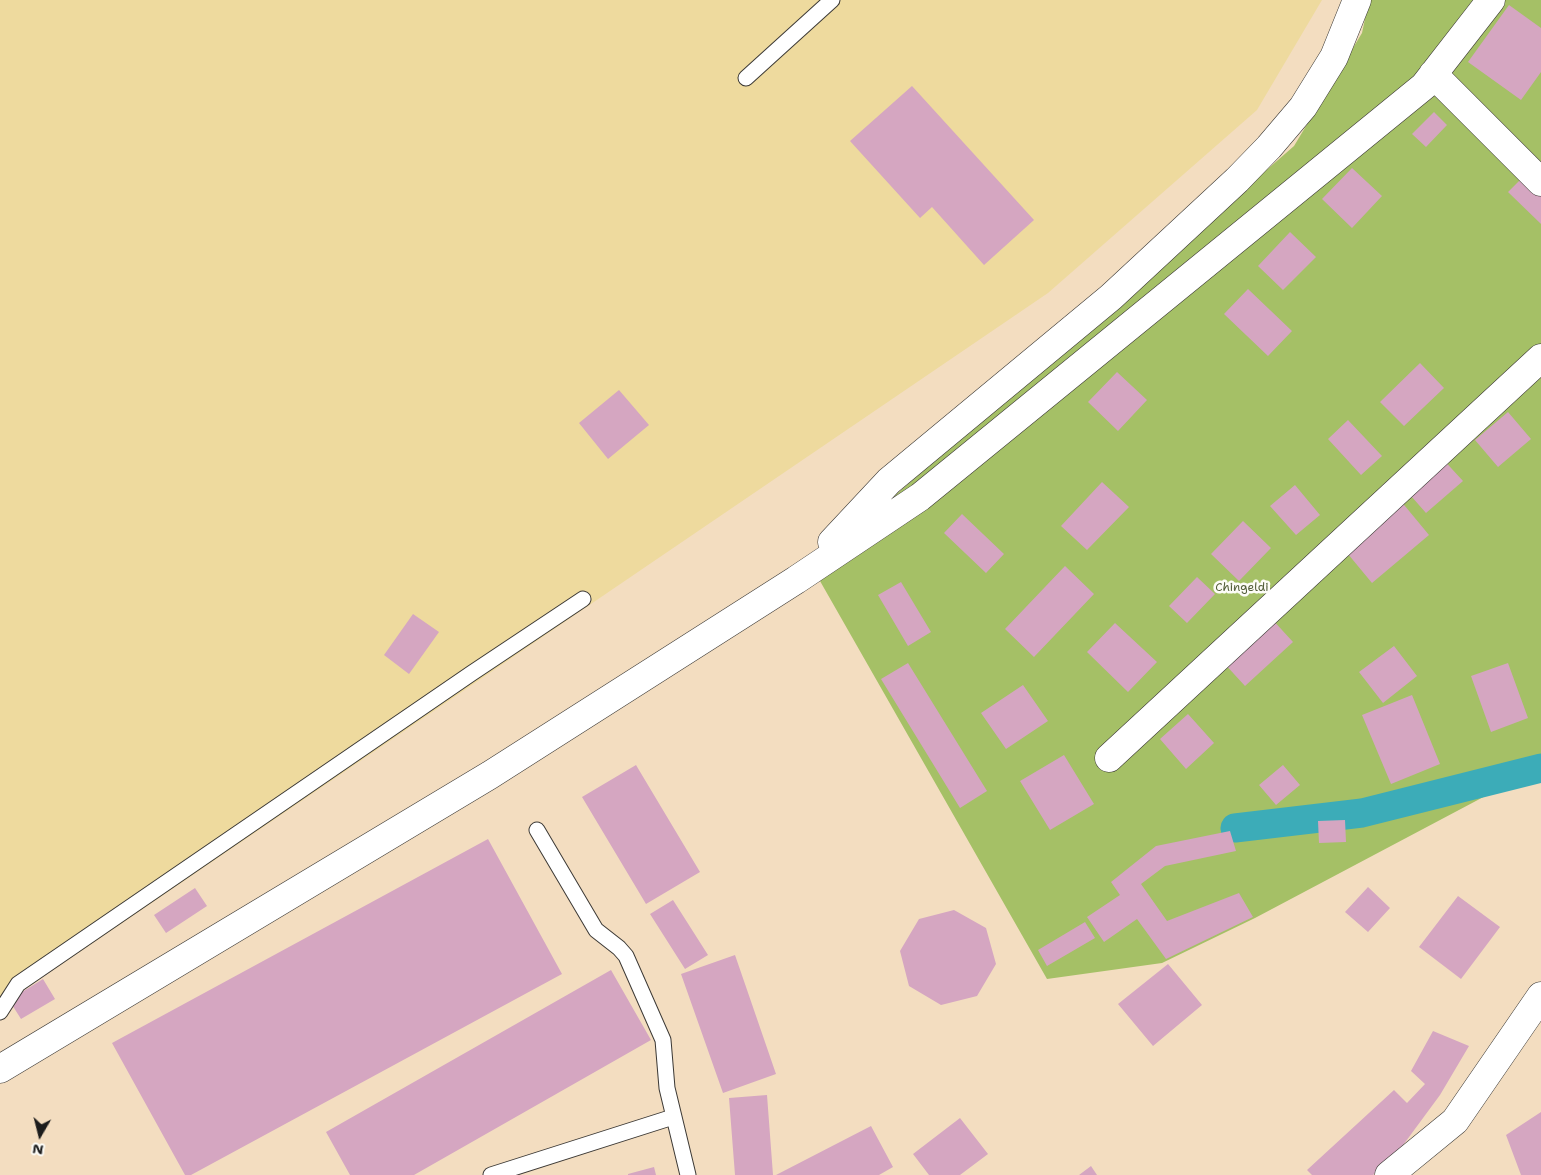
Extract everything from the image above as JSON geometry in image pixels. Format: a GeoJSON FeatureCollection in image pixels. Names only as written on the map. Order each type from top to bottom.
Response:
{"type":"FeatureCollection","features":[{"type":"Feature","properties":{"kind":"street"},"geometry":{"type":"LineString","coordinates":[[796,580],[889,481],[1112,297],[1263,154],[1302,107],[1334,57],[1357,0]]}},
{"type":"Feature","properties":{"kind":"street"},"geometry":{"type":"LineString","coordinates":[[0,1069],[490,775],[796,580],[920,497],[1424,86],[1491,0]]}},
{"type":"Feature","properties":{"kind":"street"},"geometry":{"type":"LineString","coordinates":[[1433,74],[1541,182]]}},
{"type":"Feature","properties":{"kind":"street"},"geometry":{"type":"LineString","coordinates":[[1109,758],[1541,358]]}},
{"type":"Feature","properties":{"kind":"street"},"geometry":{"type":"LineString","coordinates":[[1389,1175],[1454,1121],[1541,996]]}},
{"type":"Feature","properties":{"kind":"lane"},"geometry":{"type":"LineString","coordinates":[[746,78],[832,0]]}},
{"type":"Feature","properties":{"kind":"lane"},"geometry":{"type":"LineString","coordinates":[[0,1012],[18,984],[472,672],[582,599]]}},
{"type":"Feature","properties":{"kind":"lane"},"geometry":{"type":"LineString","coordinates":[[537,830],[596,930],[626,956],[664,1040],[667,1088],[688,1175]]}},
{"type":"Feature","properties":{"kind":"lane"},"geometry":{"type":"LineString","coordinates":[[491,1175],[673,1117]]}},
{"type":"Feature","properties":{"kind":"green space","name":"Chingeldi"},"geometry":{"type":"Polygon","coordinates":[[[1369,0],[1541,0],[1541,763],[1491,793],[1255,918],[1162,963],[1047,979],[816,574],[892,498],[1294,146],[1362,33],[1369,0]]]}},
{"type":"Feature","properties":{"kind":"sand"},"geometry":{"type":"Polygon","coordinates":[[[0,0],[1322,0],[1257,110],[1048,293],[53,970],[0,1004],[0,0]]]}},
{"type":"Feature","properties":{"kind":"building"},"geometry":{"type":"Polygon","coordinates":[[[1509,5],[1541,28],[1541,72],[1521,100],[1468,62],[1509,5]]]}},
{"type":"Feature","properties":{"kind":"building"},"geometry":{"type":"Polygon","coordinates":[[[912,86],[1034,220],[984,265],[932,207],[920,218],[850,141],[912,86]]]}},
{"type":"Feature","properties":{"kind":"building"},"geometry":{"type":"Polygon","coordinates":[[[1434,112],[1447,125],[1426,147],[1412,134],[1434,112]]]}},
{"type":"Feature","properties":{"kind":"building"},"geometry":{"type":"Polygon","coordinates":[[[1352,168],[1382,196],[1352,228],[1322,199],[1352,168]]]}},
{"type":"Feature","properties":{"kind":"building"},"geometry":{"type":"Polygon","coordinates":[[[1523,177],[1541,194],[1541,224],[1508,192],[1523,177]]]}},
{"type":"Feature","properties":{"kind":"building"},"geometry":{"type":"Polygon","coordinates":[[[1290,232],[1316,257],[1283,290],[1258,266],[1290,232]]]}},
{"type":"Feature","properties":{"kind":"building"},"geometry":{"type":"Polygon","coordinates":[[[1248,289],[1292,331],[1268,356],[1224,314],[1248,289]]]}},
{"type":"Feature","properties":{"kind":"building"},"geometry":{"type":"Polygon","coordinates":[[[1420,363],[1444,388],[1404,426],[1380,402],[1420,363]]]}},
{"type":"Feature","properties":{"kind":"building"},"geometry":{"type":"Polygon","coordinates":[[[1117,372],[1147,400],[1118,431],[1088,402],[1117,372]]]}},
{"type":"Feature","properties":{"kind":"building"},"geometry":{"type":"Polygon","coordinates":[[[619,390],[649,425],[608,459],[579,423],[619,390]]]}},
{"type":"Feature","properties":{"kind":"building"},"geometry":{"type":"Polygon","coordinates":[[[1508,412],[1531,439],[1498,467],[1475,440],[1508,412]]]}},
{"type":"Feature","properties":{"kind":"building"},"geometry":{"type":"Polygon","coordinates":[[[1348,420],[1382,456],[1361,475],[1328,439],[1348,420]]]}},
{"type":"Feature","properties":{"kind":"building"},"geometry":{"type":"Polygon","coordinates":[[[1440,456],[1463,481],[1426,513],[1404,488],[1440,456]]]}},
{"type":"Feature","properties":{"kind":"building"},"geometry":{"type":"Polygon","coordinates":[[[1102,482],[1129,507],[1087,550],[1061,526],[1102,482]]]}},
{"type":"Feature","properties":{"kind":"building"},"geometry":{"type":"Polygon","coordinates":[[[1295,485],[1320,515],[1296,535],[1270,506],[1295,485]]]}},
{"type":"Feature","properties":{"kind":"building"},"geometry":{"type":"Polygon","coordinates":[[[1400,500],[1429,535],[1372,583],[1343,548],[1400,500]]]}},
{"type":"Feature","properties":{"kind":"building"},"geometry":{"type":"Polygon","coordinates":[[[962,514],[1004,554],[986,573],[944,533],[962,514]]]}},
{"type":"Feature","properties":{"kind":"building"},"geometry":{"type":"Polygon","coordinates":[[[1243,521],[1271,548],[1239,581],[1211,554],[1243,521]]]}},
{"type":"Feature","properties":{"kind":"building"},"geometry":{"type":"Polygon","coordinates":[[[1065,566],[1094,594],[1034,657],[1005,629],[1065,566]]]}},
{"type":"Feature","properties":{"kind":"building"},"geometry":{"type":"Polygon","coordinates":[[[1197,577],[1215,594],[1187,623],[1169,606],[1197,577]]]}},
{"type":"Feature","properties":{"kind":"building"},"geometry":{"type":"Polygon","coordinates":[[[901,582],[931,632],[908,646],[878,595],[901,582]]]}},
{"type":"Feature","properties":{"kind":"building"},"geometry":{"type":"Polygon","coordinates":[[[413,614],[439,632],[409,674],[384,655],[413,614]]]}},
{"type":"Feature","properties":{"kind":"building"},"geometry":{"type":"Polygon","coordinates":[[[1271,618],[1293,642],[1245,686],[1223,662],[1271,618]]]}},
{"type":"Feature","properties":{"kind":"building"},"geometry":{"type":"Polygon","coordinates":[[[1115,623],[1157,662],[1128,692],[1087,652],[1115,623]]]}},
{"type":"Feature","properties":{"kind":"building"},"geometry":{"type":"Polygon","coordinates":[[[1394,646],[1417,676],[1383,703],[1359,672],[1394,646]]]}},
{"type":"Feature","properties":{"kind":"building"},"geometry":{"type":"Polygon","coordinates":[[[908,663],[987,791],[960,808],[881,679],[908,663]]]}},
{"type":"Feature","properties":{"kind":"building"},"geometry":{"type":"Polygon","coordinates":[[[1508,663],[1528,718],[1491,732],[1471,676],[1508,663]]]}},
{"type":"Feature","properties":{"kind":"building"},"geometry":{"type":"Polygon","coordinates":[[[1023,685],[1048,721],[1006,749],[981,713],[1023,685]]]}},
{"type":"Feature","properties":{"kind":"building"},"geometry":{"type":"Polygon","coordinates":[[[1412,695],[1440,764],[1391,784],[1362,715],[1412,695]]]}},
{"type":"Feature","properties":{"kind":"building"},"geometry":{"type":"Polygon","coordinates":[[[1188,714],[1214,743],[1186,769],[1160,739],[1188,714]]]}},
{"type":"Feature","properties":{"kind":"building"},"geometry":{"type":"Polygon","coordinates":[[[1064,755],[1094,804],[1050,830],[1020,781],[1064,755]]]}},
{"type":"Feature","properties":{"kind":"building"},"geometry":{"type":"Polygon","coordinates":[[[636,765],[700,872],[646,904],[582,797],[636,765]]]}},
{"type":"Feature","properties":{"kind":"building"},"geometry":{"type":"Polygon","coordinates":[[[1283,765],[1300,785],[1276,805],[1259,785],[1283,765]]]}},
{"type":"Feature","properties":{"kind":"building"},"geometry":{"type":"Polygon","coordinates":[[[1345,820],[1346,842],[1319,843],[1318,821],[1345,820]]]}},
{"type":"Feature","properties":{"kind":"building"},"geometry":{"type":"Polygon","coordinates":[[[1230,831],[1236,851],[1165,866],[1141,884],[1167,921],[1239,893],[1253,917],[1166,959],[1137,919],[1104,942],[1087,917],[1120,895],[1111,882],[1156,846],[1230,831]]]}},
{"type":"Feature","properties":{"kind":"building"},"geometry":{"type":"Polygon","coordinates":[[[488,839],[562,974],[191,1175],[185,1175],[112,1043],[488,839]]]}},
{"type":"Feature","properties":{"kind":"building"},"geometry":{"type":"Polygon","coordinates":[[[1368,887],[1390,908],[1368,932],[1345,912],[1368,887]]]}},
{"type":"Feature","properties":{"kind":"building"},"geometry":{"type":"Polygon","coordinates":[[[195,888],[207,906],[166,933],[154,915],[195,888]]]}},
{"type":"Feature","properties":{"kind":"building"},"geometry":{"type":"Polygon","coordinates":[[[1458,896],[1500,927],[1461,979],[1419,947],[1458,896]]]}},
{"type":"Feature","properties":{"kind":"building"},"geometry":{"type":"Polygon","coordinates":[[[673,900],[708,955],[685,969],[650,914],[673,900]]]}},
{"type":"Feature","properties":{"kind":"building"},"geometry":{"type":"Polygon","coordinates":[[[954,910],[986,928],[996,964],[977,996],[941,1005],[909,986],[900,951],[919,919],[954,910]]]}},
{"type":"Feature","properties":{"kind":"building"},"geometry":{"type":"Polygon","coordinates":[[[1085,922],[1095,938],[1047,966],[1038,950],[1085,922]]]}},
{"type":"Feature","properties":{"kind":"building"},"geometry":{"type":"Polygon","coordinates":[[[735,955],[776,1074],[723,1093],[681,974],[735,955]]]}},
{"type":"Feature","properties":{"kind":"building"},"geometry":{"type":"Polygon","coordinates":[[[1168,964],[1202,1005],[1153,1046],[1118,1004],[1168,964]]]}},
{"type":"Feature","properties":{"kind":"building"},"geometry":{"type":"Polygon","coordinates":[[[611,970],[651,1040],[414,1175],[350,1175],[326,1132],[611,970]]]}},
{"type":"Feature","properties":{"kind":"building"},"geometry":{"type":"Polygon","coordinates":[[[43,979],[55,999],[21,1019],[9,1000],[43,979]]]}},
{"type":"Feature","properties":{"kind":"building"},"geometry":{"type":"Polygon","coordinates":[[[1433,1031],[1469,1046],[1440,1095],[1395,1156],[1373,1175],[1312,1175],[1307,1170],[1394,1090],[1407,1103],[1425,1084],[1411,1071],[1433,1031]]]}},
{"type":"Feature","properties":{"kind":"building"},"geometry":{"type":"Polygon","coordinates":[[[767,1095],[773,1175],[735,1175],[729,1098],[767,1095]]]}},
{"type":"Feature","properties":{"kind":"building"},"geometry":{"type":"Polygon","coordinates":[[[1541,1112],[1541,1175],[1521,1175],[1506,1135],[1541,1112]]]}},
{"type":"Feature","properties":{"kind":"building"},"geometry":{"type":"Polygon","coordinates":[[[960,1118],[988,1154],[960,1175],[929,1175],[913,1154],[960,1118]]]}},
{"type":"Feature","properties":{"kind":"building"},"geometry":{"type":"Polygon","coordinates":[[[871,1126],[893,1167],[879,1175],[776,1175],[871,1126]]]}},
{"type":"Feature","properties":{"kind":"building"},"geometry":{"type":"Polygon","coordinates":[[[1091,1166],[1097,1175],[1079,1175],[1091,1166]]]}},
{"type":"Feature","properties":{"kind":"building"},"geometry":{"type":"Polygon","coordinates":[[[654,1167],[656,1175],[628,1175],[628,1174],[654,1167]]]}},
{"type":"Feature","properties":{"kind":"waterway"},"geometry":{"type":"LineString","coordinates":[[1235,828],[1362,813],[1541,768]]}}]}
